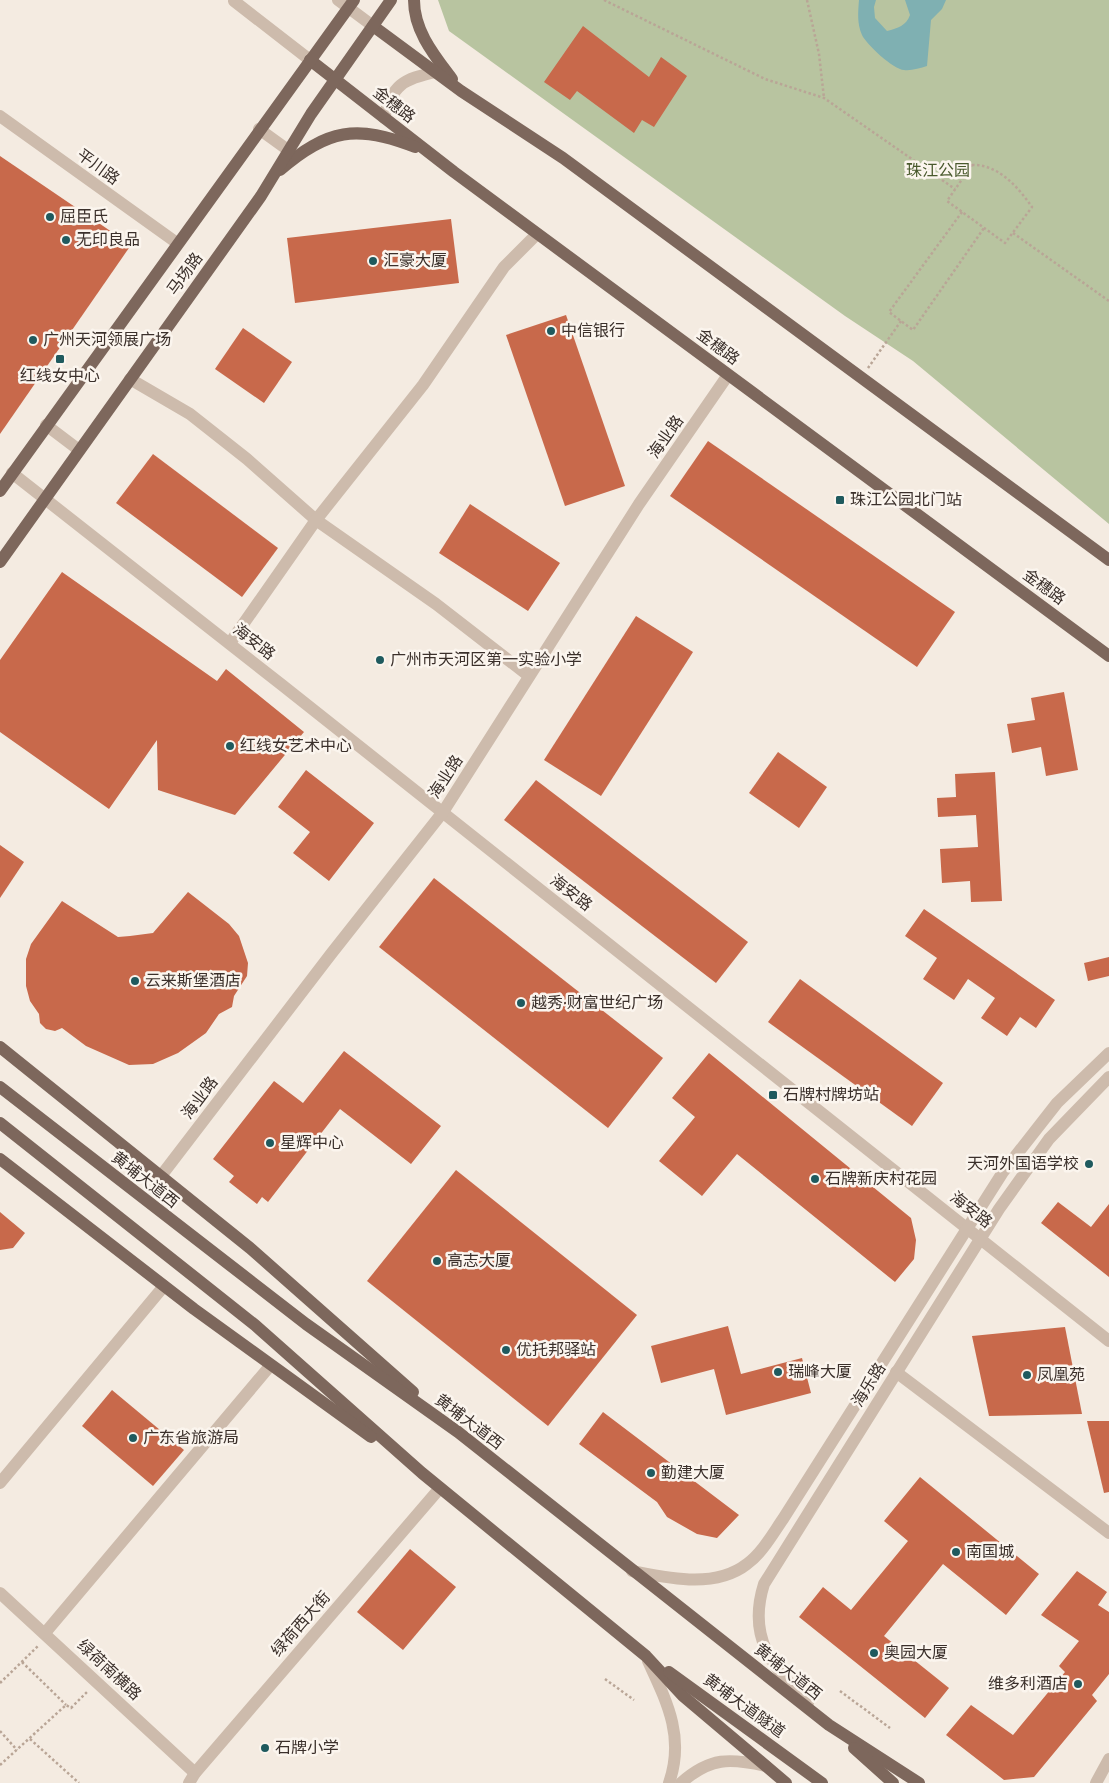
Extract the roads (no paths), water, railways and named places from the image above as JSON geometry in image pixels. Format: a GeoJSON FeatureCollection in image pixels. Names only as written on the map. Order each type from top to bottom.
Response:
{"type":"FeatureCollection","features":[{"type":"Feature","properties":{"kind":"main road","name":"马场路"},"geometry":{"type":"LineString","coordinates":[[0,562],[271,178],[334,79],[391,0]]}},
{"type":"Feature","properties":{"kind":"main road"},"geometry":{"type":"LineString","coordinates":[[414,0],[417,21],[422,36],[461,91]]}},
{"type":"Feature","properties":{"kind":"main road","name":"马场路"},"geometry":{"type":"LineString","coordinates":[[0,491],[310,60],[347,2]]}},
{"type":"Feature","properties":{"kind":"main road"},"geometry":{"type":"LineString","coordinates":[[373,26],[461,91],[563,158],[1109,560]]}},
{"type":"Feature","properties":{"kind":"main road","name":"金穗路"},"geometry":{"type":"LineString","coordinates":[[310,60],[428,152],[1109,656]]}},
{"type":"Feature","properties":{"kind":"main road"},"geometry":{"type":"LineString","coordinates":[[271,178],[308,147],[343,134],[370,133],[428,152]]}},
{"type":"Feature","properties":{"kind":"main road"},"geometry":{"type":"LineString","coordinates":[[0,1047],[289,1281],[458,1432]]}},
{"type":"Feature","properties":{"kind":"main road","name":"黄埔大道西"},"geometry":{"type":"LineString","coordinates":[[0,1087],[306,1324],[458,1432],[829,1725],[919,1783]]}},
{"type":"Feature","properties":{"kind":"main road"},"geometry":{"type":"LineString","coordinates":[[0,1123],[254,1326],[422,1473],[646,1656],[683,1696],[786,1783]]}},
{"type":"Feature","properties":{"kind":"main road"},"geometry":{"type":"LineString","coordinates":[[0,1159],[270,1366],[422,1473]]}},
{"type":"Feature","properties":{"kind":"main road","name":"黄埔大道隧道"},"geometry":{"type":"LineString","coordinates":[[646,1656],[822,1783]]}},
{"type":"Feature","properties":{"kind":"main road"},"geometry":{"type":"LineString","coordinates":[[829,1725],[893,1783]]}},
{"type":"Feature","properties":{"kind":"street"},"geometry":{"type":"LineString","coordinates":[[234,1],[310,60]]}},
{"type":"Feature","properties":{"kind":"street"},"geometry":{"type":"LineString","coordinates":[[347,2],[373,26]]}},
{"type":"Feature","properties":{"kind":"street"},"geometry":{"type":"LineString","coordinates":[[384,118],[389,99],[401,83],[436,72]]}},
{"type":"Feature","properties":{"kind":"street","name":"平川路"},"geometry":{"type":"LineString","coordinates":[[0,116],[177,243]]}},
{"type":"Feature","properties":{"kind":"street"},"geometry":{"type":"LineString","coordinates":[[259,129],[288,150]]}},
{"type":"Feature","properties":{"kind":"street"},"geometry":{"type":"LineString","coordinates":[[230,643],[316,520],[423,385],[504,268],[538,234]]}},
{"type":"Feature","properties":{"kind":"street","name":"海业路"},"geometry":{"type":"LineString","coordinates":[[161,1176],[331,954],[443,812],[639,504],[728,375]]}},
{"type":"Feature","properties":{"kind":"street"},"geometry":{"type":"LineString","coordinates":[[130,378],[190,414],[247,459],[316,520],[436,604],[529,676]]}},
{"type":"Feature","properties":{"kind":"street"},"geometry":{"type":"LineString","coordinates":[[46,425],[79,450]]}},
{"type":"Feature","properties":{"kind":"street","name":"海安路"},"geometry":{"type":"LineString","coordinates":[[12,473],[230,643],[1109,1341]]}},
{"type":"Feature","properties":{"kind":"street","name":"海乐路"},"geometry":{"type":"LineString","coordinates":[[632,1571],[675,1578],[702,1579],[730,1574],[741,1569],[754,1558],[783,1519],[1003,1172],[1040,1122],[1109,1053]]}},
{"type":"Feature","properties":{"kind":"street","name":"海乐路"},"geometry":{"type":"LineString","coordinates":[[829,1725],[789,1683],[766,1651],[759,1635],[759,1600],[764,1584],[980,1238],[1049,1139],[1109,1077]]}},
{"type":"Feature","properties":{"kind":"street"},"geometry":{"type":"LineString","coordinates":[[0,1483],[164,1286]]}},
{"type":"Feature","properties":{"kind":"street"},"geometry":{"type":"LineString","coordinates":[[46,1634],[270,1366]]}},
{"type":"Feature","properties":{"kind":"street"},"geometry":{"type":"LineString","coordinates":[[896,1372],[1109,1533]]}},
{"type":"Feature","properties":{"kind":"street","name":"绿荷西大街"},"geometry":{"type":"LineString","coordinates":[[192,1778],[440,1488]]}},
{"type":"Feature","properties":{"kind":"street","name":"绿荷南横路"},"geometry":{"type":"LineString","coordinates":[[0,1592],[97,1681],[192,1778]]}},
{"type":"Feature","properties":{"kind":"street"},"geometry":{"type":"LineString","coordinates":[[646,1656],[673,1722],[677,1748],[669,1783]]}},
{"type":"Feature","properties":{"kind":"street"},"geometry":{"type":"LineString","coordinates":[[1096,1783],[1109,1759]]}},
{"type":"Feature","properties":{"kind":"street"},"geometry":{"type":"LineString","coordinates":[[682,1783],[708,1764],[723,1760],[737,1760],[766,1766]]}},
{"type":"Feature","properties":{"kind":"water"},"geometry":{"type":"Polygon","coordinates":[[[859,0],[876,0],[874,7],[875,18],[887,31],[901,26],[908,19],[910,15],[905,0],[946,0],[942,9],[931,20],[927,66],[910,70],[899,69],[874,50],[860,31],[858,18],[859,0]]]}},
{"type":"Feature","properties":{"kind":"place","name":"屈臣氏"},"geometry":{"type":"Point","coordinates":[50,217]}},
{"type":"Feature","properties":{"kind":"place","name":"无印良品"},"geometry":{"type":"Point","coordinates":[66,240]}},
{"type":"Feature","properties":{"kind":"place","name":"汇豪大厦"},"geometry":{"type":"Point","coordinates":[373,261]}},
{"type":"Feature","properties":{"kind":"place","name":"中信银行"},"geometry":{"type":"Point","coordinates":[551,331]}},
{"type":"Feature","properties":{"kind":"place","name":"广州天河领展广场"},"geometry":{"type":"Point","coordinates":[33,340]}},
{"type":"Feature","properties":{"kind":"place","name":"红线女中心"},"geometry":{"type":"Point","coordinates":[60,359]}},
{"type":"Feature","properties":{"kind":"place","name":"珠江公园北门站"},"geometry":{"type":"Point","coordinates":[840,500]}},
{"type":"Feature","properties":{"kind":"place","name":"广州市天河区第一实验小学"},"geometry":{"type":"Point","coordinates":[380,660]}},
{"type":"Feature","properties":{"kind":"place","name":"红线女艺术中心"},"geometry":{"type":"Point","coordinates":[230,746]}},
{"type":"Feature","properties":{"kind":"place","name":"云来斯堡酒店"},"geometry":{"type":"Point","coordinates":[135,981]}},
{"type":"Feature","properties":{"kind":"place","name":"越秀·财富世纪广场"},"geometry":{"type":"Point","coordinates":[521,1003]}},
{"type":"Feature","properties":{"kind":"place","name":"石牌村牌坊站"},"geometry":{"type":"Point","coordinates":[773,1095]}},
{"type":"Feature","properties":{"kind":"place","name":"星辉中心"},"geometry":{"type":"Point","coordinates":[270,1143]}},
{"type":"Feature","properties":{"kind":"place","name":"天河外国语学校"},"geometry":{"type":"Point","coordinates":[1089,1164]}},
{"type":"Feature","properties":{"kind":"place","name":"石牌新庆村花园"},"geometry":{"type":"Point","coordinates":[815,1179]}},
{"type":"Feature","properties":{"kind":"place","name":"高志大厦"},"geometry":{"type":"Point","coordinates":[437,1261]}},
{"type":"Feature","properties":{"kind":"place","name":"优托邦驿站"},"geometry":{"type":"Point","coordinates":[506,1350]}},
{"type":"Feature","properties":{"kind":"place","name":"瑞峰大厦"},"geometry":{"type":"Point","coordinates":[778,1372]}},
{"type":"Feature","properties":{"kind":"place","name":"凤凰苑"},"geometry":{"type":"Point","coordinates":[1027,1375]}},
{"type":"Feature","properties":{"kind":"place","name":"广东省旅游局"},"geometry":{"type":"Point","coordinates":[133,1438]}},
{"type":"Feature","properties":{"kind":"place","name":"勤建大厦"},"geometry":{"type":"Point","coordinates":[651,1473]}},
{"type":"Feature","properties":{"kind":"place","name":"南国城"},"geometry":{"type":"Point","coordinates":[956,1552]}},
{"type":"Feature","properties":{"kind":"place","name":"奥园大厦"},"geometry":{"type":"Point","coordinates":[874,1653]}},
{"type":"Feature","properties":{"kind":"place","name":"维多利酒店"},"geometry":{"type":"Point","coordinates":[1078,1684]}},
{"type":"Feature","properties":{"kind":"place","name":"石牌小学"},"geometry":{"type":"Point","coordinates":[265,1748]}},
{"type":"Feature","properties":{"kind":"park label","name":"珠江公园"},"geometry":{"type":"Point","coordinates":[938,171]}}]}
